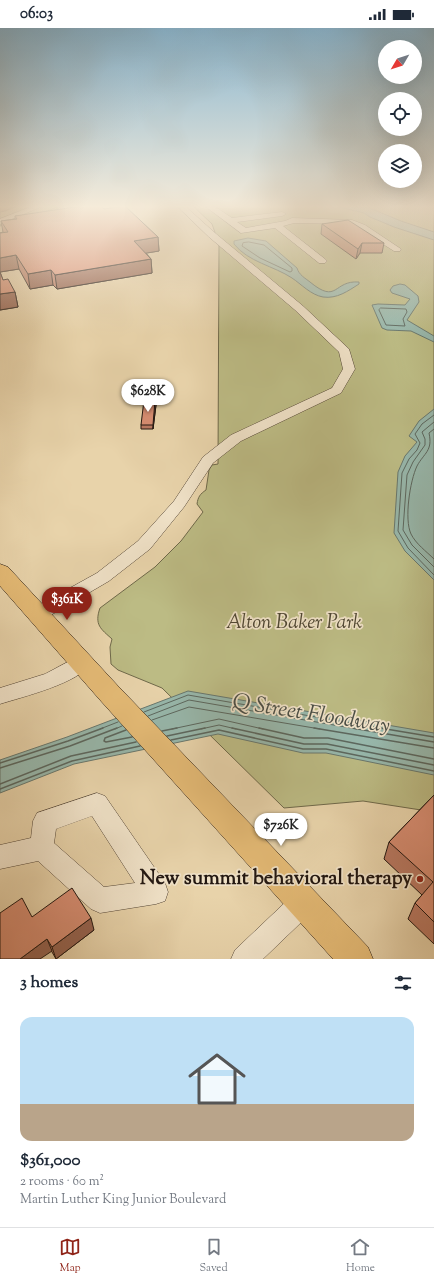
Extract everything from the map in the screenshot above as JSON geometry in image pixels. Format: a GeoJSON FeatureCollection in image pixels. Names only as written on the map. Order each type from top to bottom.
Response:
{"type":"FeatureCollection","features":[{"type":"Feature","properties":{"kind":"main road"},"geometry":{"type":"LineString","coordinates":[[0,572],[81,663],[356,959]]}},
{"type":"Feature","properties":{"kind":"street"},"geometry":{"type":"LineString","coordinates":[[38,614],[103,577],[144,545],[180,504],[208,460],[236,438],[337,390],[349,369],[345,351],[299,308],[229,249]]}},
{"type":"Feature","properties":{"kind":"street"},"geometry":{"type":"LineString","coordinates":[[306,249],[322,262]]}},
{"type":"Feature","properties":{"kind":"street"},"geometry":{"type":"LineString","coordinates":[[0,696],[51,680],[81,663]]}},
{"type":"Feature","properties":{"kind":"street"},"geometry":{"type":"LineString","coordinates":[[97,804],[156,892],[100,900],[42,848],[45,820],[97,804]]}},
{"type":"Feature","properties":{"kind":"street"},"geometry":{"type":"LineString","coordinates":[[0,857],[42,848]]}},
{"type":"Feature","properties":{"kind":"street"},"geometry":{"type":"LineString","coordinates":[[244,959],[303,903]]}},
{"type":"Feature","properties":{"kind":"green space","name":"Alton Baker Park"},"geometry":{"type":"Polygon","coordinates":[[[219,249],[434,249],[434,812],[363,801],[284,808],[162,688],[118,670],[111,664],[110,647],[112,639],[98,623],[100,608],[155,567],[181,541],[203,512],[197,504],[198,499],[206,490],[209,470],[212,465],[218,464],[219,249]]]}},
{"type":"Feature","properties":{"kind":"water"},"geometry":{"type":"Polygon","coordinates":[[[276,249],[297,268],[302,276],[319,289],[326,291],[331,292],[344,284],[351,282],[359,282],[359,284],[338,296],[319,296],[310,292],[292,278],[254,260],[240,250],[276,249]]]}},
{"type":"Feature","properties":{"kind":"water"},"geometry":{"type":"Polygon","coordinates":[[[400,284],[405,285],[418,296],[419,302],[407,320],[434,336],[434,342],[411,331],[387,330],[382,328],[372,305],[405,305],[410,299],[392,293],[390,290],[393,286],[400,284]]]}},
{"type":"Feature","properties":{"kind":"water"},"geometry":{"type":"Polygon","coordinates":[[[434,409],[434,580],[405,551],[394,533],[398,472],[405,456],[417,442],[409,436],[419,421],[434,409]]]}},
{"type":"Feature","properties":{"kind":"water","name":"Q Street Floodway"},"geometry":{"type":"Polygon","coordinates":[[[188,691],[434,733],[434,775],[326,753],[303,753],[218,734],[74,764],[0,793],[0,760],[67,737],[188,691]]]}},
{"type":"Feature","properties":{"kind":"building"},"geometry":{"type":"Polygon","coordinates":[[[0,249],[142,249],[151,259],[55,275],[51,270],[28,274],[16,255],[0,258],[0,249]]]}},
{"type":"Feature","properties":{"kind":"building"},"geometry":{"type":"Polygon","coordinates":[[[0,272],[3,280],[8,279],[15,292],[0,294],[0,272]]]}},
{"type":"Feature","properties":{"kind":"building"},"geometry":{"type":"Polygon","coordinates":[[[144,400],[155,400],[153,425],[141,425],[144,400]]]}},
{"type":"Feature","properties":{"kind":"building"},"geometry":{"type":"Polygon","coordinates":[[[434,795],[434,922],[415,903],[433,882],[389,842],[434,795]]]}},
{"type":"Feature","properties":{"kind":"building"},"geometry":{"type":"Polygon","coordinates":[[[72,888],[91,918],[52,947],[47,939],[20,959],[0,959],[0,913],[22,898],[32,917],[72,888]]]}},
{"type":"Feature","properties":{"kind":"place","name":"New summit behavioral therapy"},"geometry":{"type":"Point","coordinates":[420,879]}}]}
